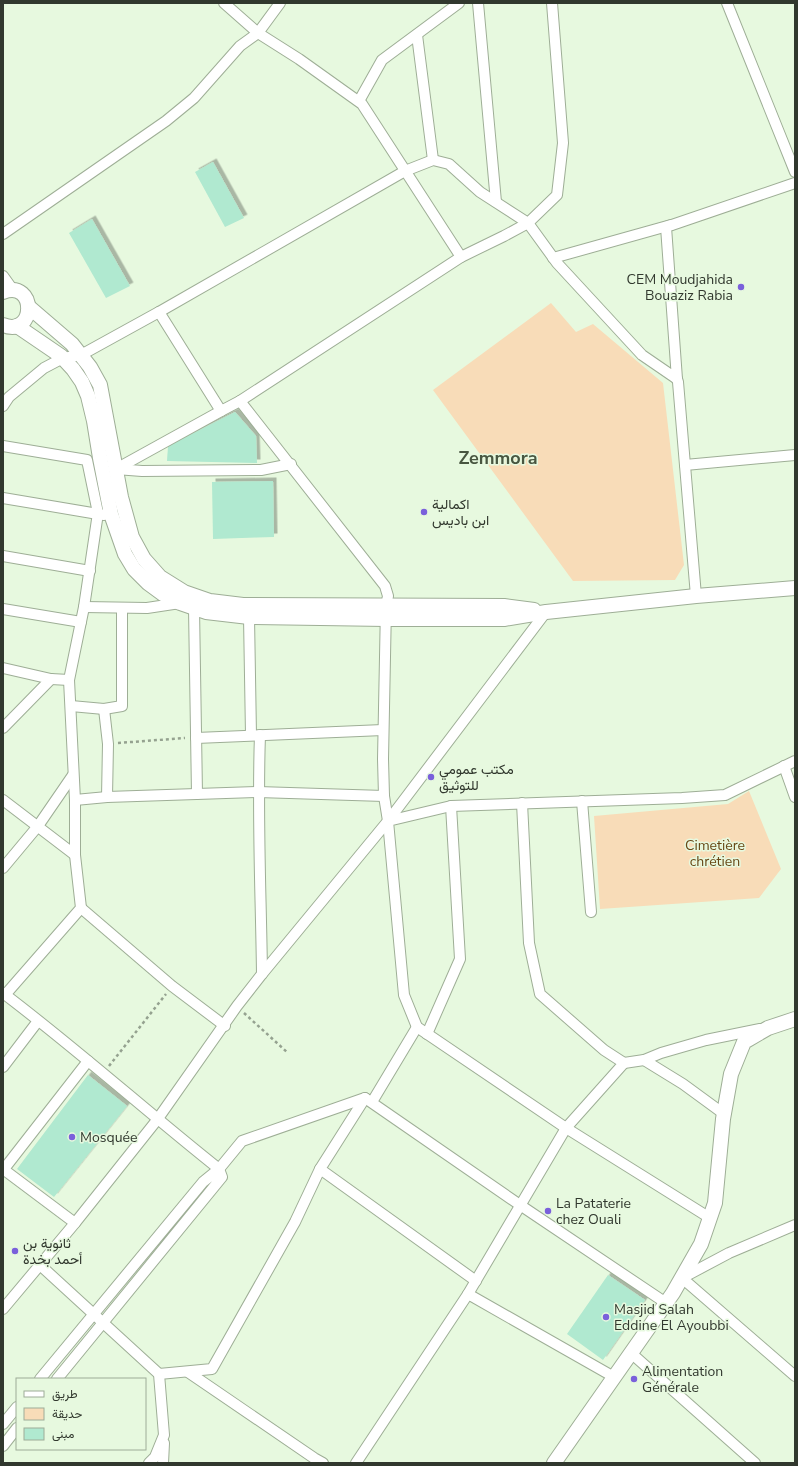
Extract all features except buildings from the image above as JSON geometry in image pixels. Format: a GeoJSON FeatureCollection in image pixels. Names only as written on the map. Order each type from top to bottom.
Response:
{"type":"FeatureCollection","features":[{"type":"Feature","properties":{"kind":"main road"},"geometry":{"type":"LineString","coordinates":[[8,291],[24,296],[28,301],[29,307],[26,318],[10,326]]}},
{"type":"Feature","properties":{"kind":"main road"},"geometry":{"type":"LineString","coordinates":[[29,307],[72,344],[90,367],[100,385],[121,497],[132,537],[144,560],[160,577],[184,592],[210,601],[244,605],[386,613]]}},
{"type":"Feature","properties":{"kind":"main road"},"geometry":{"type":"LineString","coordinates":[[10,326],[63,358],[82,382],[88,396],[94,421],[112,516],[126,554],[134,569],[148,583],[163,594],[180,603],[194,608],[212,613],[249,617],[386,613],[504,606],[546,612],[696,596],[795,588]]}},
{"type":"Feature","properties":{"kind":"main road"},"geometry":{"type":"LineString","coordinates":[[554,1463],[666,1303],[701,1244],[715,1203],[724,1114],[731,1074],[744,1042],[768,1028],[795,1019]]}},
{"type":"Feature","properties":{"kind":"street"},"geometry":{"type":"LineString","coordinates":[[224,3],[258,33],[299,59],[362,104],[461,257]]}},
{"type":"Feature","properties":{"kind":"street"},"geometry":{"type":"LineString","coordinates":[[3,234],[166,121],[194,98],[240,46],[258,33],[280,3]]}},
{"type":"Feature","properties":{"kind":"street"},"geometry":{"type":"LineString","coordinates":[[359,101],[382,60],[459,3]]}},
{"type":"Feature","properties":{"kind":"street"},"geometry":{"type":"LineString","coordinates":[[478,3],[496,202]]}},
{"type":"Feature","properties":{"kind":"street"},"geometry":{"type":"LineString","coordinates":[[116,469],[221,410],[240,401],[461,257],[504,236],[528,222],[557,195],[563,143],[552,3]]}},
{"type":"Feature","properties":{"kind":"street"},"geometry":{"type":"LineString","coordinates":[[727,3],[795,172]]}},
{"type":"Feature","properties":{"kind":"street"},"geometry":{"type":"LineString","coordinates":[[417,35],[433,160]]}},
{"type":"Feature","properties":{"kind":"street"},"geometry":{"type":"LineString","coordinates":[[3,406],[9,397],[44,368],[63,358],[81,355],[405,171],[433,160],[449,164],[480,192],[528,222],[553,258],[642,355],[677,378]]}},
{"type":"Feature","properties":{"kind":"street"},"geometry":{"type":"LineString","coordinates":[[696,596],[677,378],[666,227],[795,183]]}},
{"type":"Feature","properties":{"kind":"street"},"geometry":{"type":"LineString","coordinates":[[553,258],[673,225]]}},
{"type":"Feature","properties":{"kind":"street"},"geometry":{"type":"LineString","coordinates":[[3,276],[8,291]]}},
{"type":"Feature","properties":{"kind":"street"},"geometry":{"type":"LineString","coordinates":[[159,312],[221,410]]}},
{"type":"Feature","properties":{"kind":"street"},"geometry":{"type":"LineString","coordinates":[[240,401],[386,586],[388,596],[386,613],[383,730],[384,796],[388,821],[404,995],[417,1028],[566,1128],[710,1218]]}},
{"type":"Feature","properties":{"kind":"street"},"geometry":{"type":"LineString","coordinates":[[3,446],[87,460],[98,514],[84,607],[69,680],[75,800],[75,855],[81,908],[172,986],[224,1026]]}},
{"type":"Feature","properties":{"kind":"street"},"geometry":{"type":"LineString","coordinates":[[685,465],[795,455]]}},
{"type":"Feature","properties":{"kind":"street"},"geometry":{"type":"LineString","coordinates":[[116,469],[142,471],[261,470],[291,464]]}},
{"type":"Feature","properties":{"kind":"street"},"geometry":{"type":"LineString","coordinates":[[3,498],[112,516]]}},
{"type":"Feature","properties":{"kind":"street"},"geometry":{"type":"LineString","coordinates":[[3,556],[90,571]]}},
{"type":"Feature","properties":{"kind":"street"},"geometry":{"type":"LineString","coordinates":[[84,607],[151,608],[180,603]]}},
{"type":"Feature","properties":{"kind":"street"},"geometry":{"type":"LineString","coordinates":[[71,706],[104,709],[122,706],[122,608]]}},
{"type":"Feature","properties":{"kind":"street"},"geometry":{"type":"LineString","coordinates":[[194,608],[197,794]]}},
{"type":"Feature","properties":{"kind":"street"},"geometry":{"type":"LineString","coordinates":[[3,609],[81,622]]}},
{"type":"Feature","properties":{"kind":"street"},"geometry":{"type":"LineString","coordinates":[[3,1309],[158,1120],[237,1006],[388,821],[546,612]]}},
{"type":"Feature","properties":{"kind":"street"},"geometry":{"type":"LineString","coordinates":[[249,617],[258,792],[262,974]]}},
{"type":"Feature","properties":{"kind":"street"},"geometry":{"type":"LineString","coordinates":[[3,668],[51,679],[69,680]]}},
{"type":"Feature","properties":{"kind":"street"},"geometry":{"type":"LineString","coordinates":[[3,728],[51,679]]}},
{"type":"Feature","properties":{"kind":"street"},"geometry":{"type":"LineString","coordinates":[[104,709],[108,744],[107,797]]}},
{"type":"Feature","properties":{"kind":"street"},"geometry":{"type":"LineString","coordinates":[[196,738],[383,730]]}},
{"type":"Feature","properties":{"kind":"street"},"geometry":{"type":"LineString","coordinates":[[388,821],[451,806],[682,798],[725,795],[795,761]]}},
{"type":"Feature","properties":{"kind":"street"},"geometry":{"type":"LineString","coordinates":[[784,766],[795,798]]}},
{"type":"Feature","properties":{"kind":"street"},"geometry":{"type":"LineString","coordinates":[[3,868],[38,826],[73,775]]}},
{"type":"Feature","properties":{"kind":"street"},"geometry":{"type":"LineString","coordinates":[[75,800],[107,797],[258,792],[384,796]]}},
{"type":"Feature","properties":{"kind":"street"},"geometry":{"type":"LineString","coordinates":[[3,800],[75,855]]}},
{"type":"Feature","properties":{"kind":"street"},"geometry":{"type":"LineString","coordinates":[[582,802],[591,912]]}},
{"type":"Feature","properties":{"kind":"street"},"geometry":{"type":"LineString","coordinates":[[522,803],[529,943],[540,994],[604,1050],[624,1063]]}},
{"type":"Feature","properties":{"kind":"street"},"geometry":{"type":"LineString","coordinates":[[427,1034],[460,959],[451,806]]}},
{"type":"Feature","properties":{"kind":"street"},"geometry":{"type":"LineString","coordinates":[[58,1378],[222,1177],[219,1169],[4,994],[81,908]]}},
{"type":"Feature","properties":{"kind":"street"},"geometry":{"type":"LineString","coordinates":[[3,1067],[38,1021]]}},
{"type":"Feature","properties":{"kind":"street"},"geometry":{"type":"LineString","coordinates":[[159,1374],[212,1369],[295,1222],[320,1170],[417,1028]]}},
{"type":"Feature","properties":{"kind":"street"},"geometry":{"type":"LineString","coordinates":[[356,1463],[468,1294],[566,1128],[624,1063],[644,1060],[660,1053],[706,1040],[768,1028]]}},
{"type":"Feature","properties":{"kind":"street"},"geometry":{"type":"LineString","coordinates":[[644,1060],[683,1084],[724,1114]]}},
{"type":"Feature","properties":{"kind":"street"},"geometry":{"type":"LineString","coordinates":[[75,1223],[3,1169],[88,1061]]}},
{"type":"Feature","properties":{"kind":"street"},"geometry":{"type":"LineString","coordinates":[[41,1378],[203,1182],[219,1169],[242,1141],[368,1100]]}},
{"type":"Feature","properties":{"kind":"street"},"geometry":{"type":"LineString","coordinates":[[368,1100],[520,1205],[666,1303]]}},
{"type":"Feature","properties":{"kind":"street"},"geometry":{"type":"LineString","coordinates":[[320,1170],[476,1280]]}},
{"type":"Feature","properties":{"kind":"street"},"geometry":{"type":"LineString","coordinates":[[795,1225],[728,1253],[682,1278],[795,1376]]}},
{"type":"Feature","properties":{"kind":"street"},"geometry":{"type":"LineString","coordinates":[[40,1265],[159,1374],[164,1435],[163,1463]]}},
{"type":"Feature","properties":{"kind":"street"},"geometry":{"type":"LineString","coordinates":[[468,1294],[614,1377]]}},
{"type":"Feature","properties":{"kind":"street"},"geometry":{"type":"LineString","coordinates":[[631,1353],[755,1463]]}},
{"type":"Feature","properties":{"kind":"street"},"geometry":{"type":"LineString","coordinates":[[188,1372],[323,1463]]}},
{"type":"Feature","properties":{"kind":"street"},"geometry":{"type":"LineString","coordinates":[[3,1424],[16,1408]]}},
{"type":"Feature","properties":{"kind":"street"},"geometry":{"type":"LineString","coordinates":[[3,1446],[16,1429]]}},
{"type":"Feature","properties":{"kind":"street"},"geometry":{"type":"LineString","coordinates":[[149,1463],[155,1457],[164,1435]]}},
{"type":"Feature","properties":{"kind":"path"},"geometry":{"type":"LineString","coordinates":[[108,744],[196,738]]}},
{"type":"Feature","properties":{"kind":"path"},"geometry":{"type":"LineString","coordinates":[[103,1074],[172,986]]}},
{"type":"Feature","properties":{"kind":"path"},"geometry":{"type":"LineString","coordinates":[[237,1006],[288,1053]]}},
{"type":"Feature","properties":{"kind":"green space"},"geometry":{"type":"Polygon","coordinates":[[[551,303],[576,332],[593,324],[663,383],[684,565],[675,580],[573,581],[433,390],[551,303]]]}},
{"type":"Feature","properties":{"kind":"green space","name":"Cimetière chrétien"},"geometry":{"type":"Polygon","coordinates":[[[749,791],[781,869],[759,898],[600,909],[594,816],[728,804],[749,791]]]}},
{"type":"Feature","properties":{"kind":"place","name":"CEM Moudjahida Bouaziz Rabia"},"geometry":{"type":"Point","coordinates":[741,287]}},
{"type":"Feature","properties":{"kind":"place","name":"اكمالية ابن باديس"},"geometry":{"type":"Point","coordinates":[424,512]}},
{"type":"Feature","properties":{"kind":"place","name":"مكتب عمومي للتوثيق"},"geometry":{"type":"Point","coordinates":[431,777]}},
{"type":"Feature","properties":{"kind":"place","name":"Mosquée"},"geometry":{"type":"Point","coordinates":[72,1137]}},
{"type":"Feature","properties":{"kind":"place","name":"La Pataterie chez Ouali"},"geometry":{"type":"Point","coordinates":[548,1211]}},
{"type":"Feature","properties":{"kind":"place","name":"ثانوية بن أحمد بخدة"},"geometry":{"type":"Point","coordinates":[15,1251]}},
{"type":"Feature","properties":{"kind":"place","name":"Masjid Salah Eddine El Ayoubbi"},"geometry":{"type":"Point","coordinates":[606,1317]}},
{"type":"Feature","properties":{"kind":"place","name":"Alimentation Générale"},"geometry":{"type":"Point","coordinates":[634,1379]}},
{"type":"Feature","properties":{"kind":"district","name":"Zemmora"},"geometry":{"type":"Point","coordinates":[498,458]}}]}
